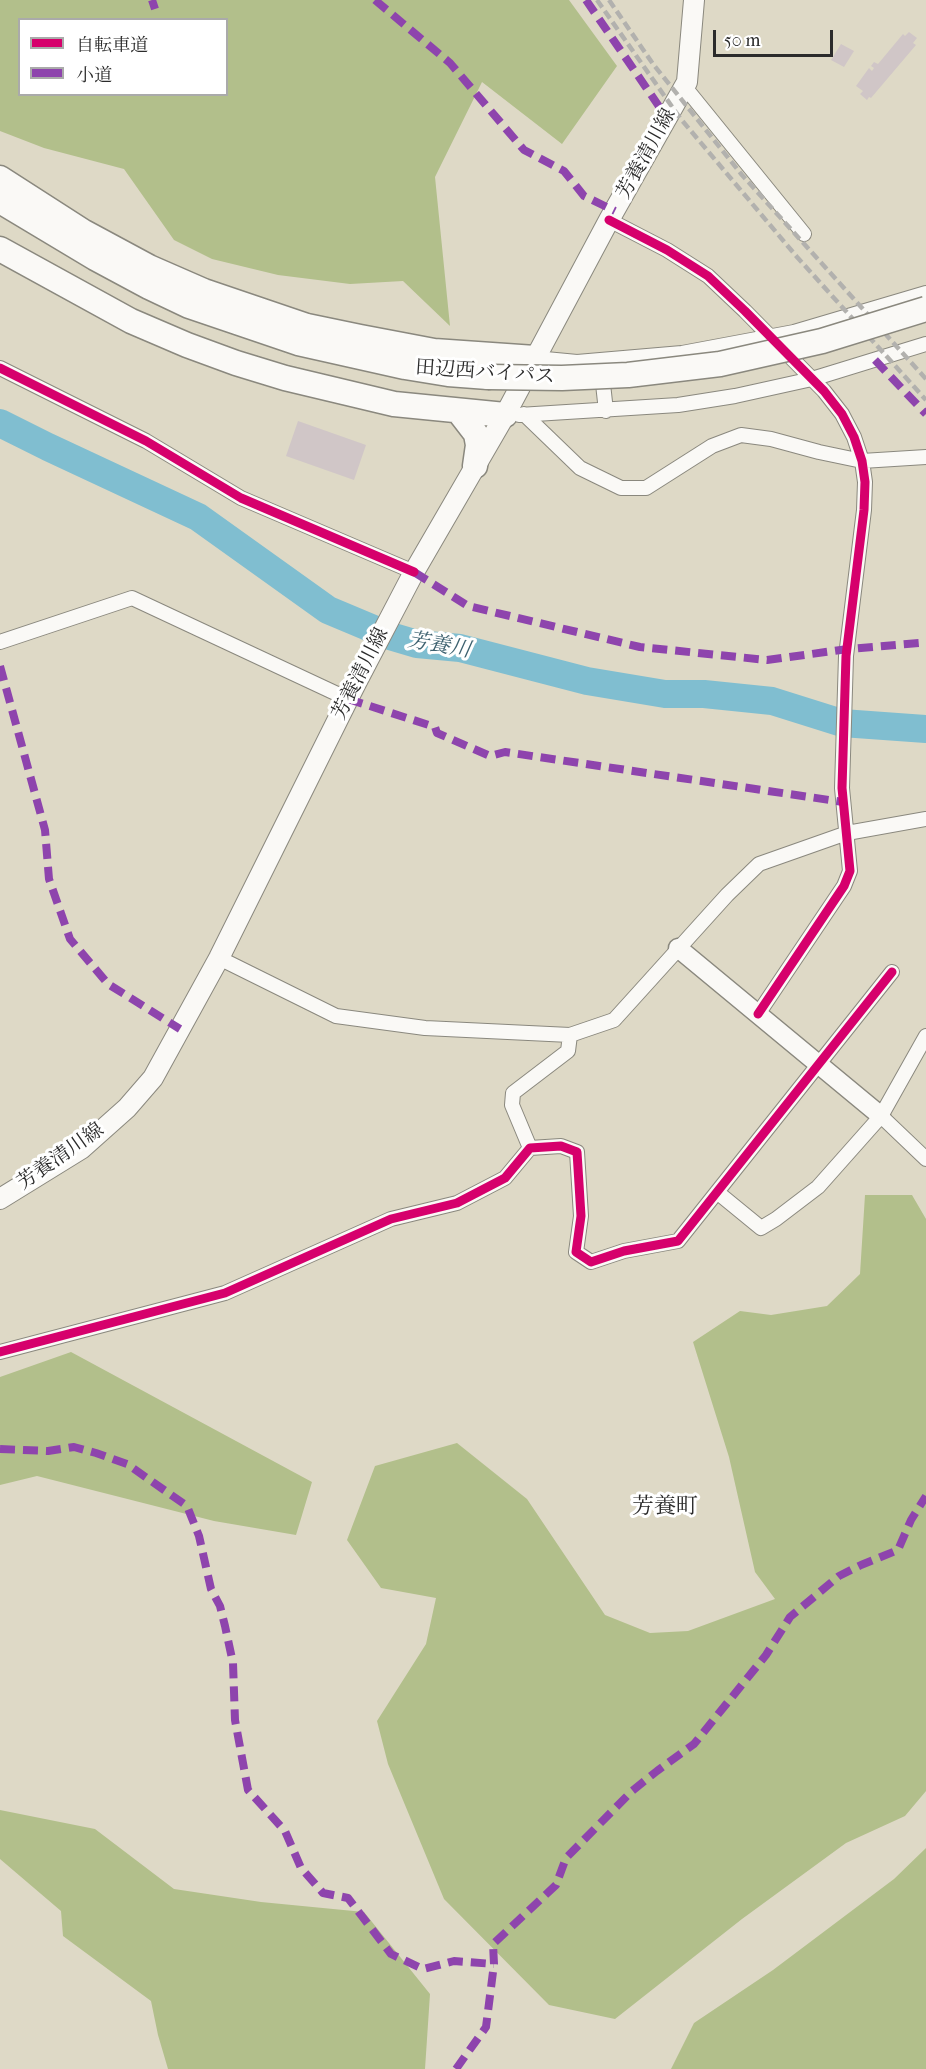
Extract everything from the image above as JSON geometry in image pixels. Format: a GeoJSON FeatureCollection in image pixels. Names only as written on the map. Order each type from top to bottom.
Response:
{"type":"FeatureCollection","features":[{"type":"Feature","properties":{"kind":"highway"},"geometry":{"type":"LineString","coordinates":[[0,178],[84,232],[149,267],[204,291],[307,326],[434,351],[535,358]]}},
{"type":"Feature","properties":{"kind":"highway","name":"田辺西バイパス"},"geometry":{"type":"LineString","coordinates":[[0,201],[95,258],[189,306],[298,343],[437,372],[488,377],[562,378],[627,375],[720,364],[822,341],[926,309]]}},
{"type":"Feature","properties":{"kind":"highway"},"geometry":{"type":"LineString","coordinates":[[0,249],[131,321],[207,352],[285,378],[394,404],[514,415]]}},
{"type":"Feature","properties":{"kind":"highway"},"geometry":{"type":"LineString","coordinates":[[459,411],[476,434],[478,445],[475,466]]}},
{"type":"Feature","properties":{"kind":"main road","name":"芳養清川線"},"geometry":{"type":"LineString","coordinates":[[0,1199],[81,1149],[127,1108],[153,1078],[219,958],[351,692],[411,578],[475,466],[514,415],[535,358],[687,82],[694,0]]}},
{"type":"Feature","properties":{"kind":"street"},"geometry":{"type":"LineString","coordinates":[[684,86],[804,234]]}},
{"type":"Feature","properties":{"kind":"street"},"geometry":{"type":"LineString","coordinates":[[609,220],[668,250],[708,276],[812,379],[842,414],[854,437],[862,461],[865,482],[864,510],[846,656],[842,788],[850,871],[844,886],[758,1014]]}},
{"type":"Feature","properties":{"kind":"street"},"geometry":{"type":"LineString","coordinates":[[535,358],[577,362],[682,353],[771,337],[926,293]]}},
{"type":"Feature","properties":{"kind":"street"},"geometry":{"type":"LineString","coordinates":[[514,415],[678,405],[735,396],[812,379],[926,344]]}},
{"type":"Feature","properties":{"kind":"street"},"geometry":{"type":"LineString","coordinates":[[606,411],[603,384],[612,360]]}},
{"type":"Feature","properties":{"kind":"street"},"geometry":{"type":"LineString","coordinates":[[0,368],[146,441],[241,498],[411,578]]}},
{"type":"Feature","properties":{"kind":"street"},"geometry":{"type":"LineString","coordinates":[[514,415],[552,443],[580,468],[621,488],[646,488],[712,446],[741,435],[771,439],[862,461],[926,457]]}},
{"type":"Feature","properties":{"kind":"street"},"geometry":{"type":"LineString","coordinates":[[0,642],[132,598],[351,692]]}},
{"type":"Feature","properties":{"kind":"street"},"geometry":{"type":"LineString","coordinates":[[219,958],[336,1016],[425,1028],[570,1035],[614,1020],[727,895],[759,864],[847,833],[926,819]]}},
{"type":"Feature","properties":{"kind":"street"},"geometry":{"type":"LineString","coordinates":[[678,948],[881,1116],[926,1159]]}},
{"type":"Feature","properties":{"kind":"street"},"geometry":{"type":"LineString","coordinates":[[0,1352],[225,1293],[391,1219],[457,1203],[505,1178],[530,1148],[561,1146],[577,1152],[581,1215],[576,1252],[591,1262],[624,1251],[678,1241],[892,972]]}},
{"type":"Feature","properties":{"kind":"street"},"geometry":{"type":"LineString","coordinates":[[530,1148],[512,1105],[513,1093],[568,1051],[570,1035]]}},
{"type":"Feature","properties":{"kind":"street"},"geometry":{"type":"LineString","coordinates":[[717,1192],[761,1228],[818,1187],[881,1116],[926,1036]]}},
{"type":"Feature","properties":{"kind":"green space"},"geometry":{"type":"Polygon","coordinates":[[[0,0],[569,0],[617,66],[562,144],[482,82],[435,177],[450,326],[403,281],[350,284],[278,275],[212,259],[174,240],[124,169],[44,148],[0,131],[0,0]]]}},
{"type":"Feature","properties":{"kind":"green space"},"geometry":{"type":"Polygon","coordinates":[[[865,1195],[912,1195],[926,1219],[926,1791],[905,1816],[846,1843],[742,1919],[615,2019],[549,2005],[444,1899],[388,1764],[377,1721],[426,1644],[436,1598],[381,1588],[347,1540],[375,1466],[457,1443],[527,1499],[605,1615],[650,1633],[688,1631],[775,1599],[755,1572],[729,1457],[693,1342],[740,1311],[771,1315],[827,1306],[860,1274],[865,1195]]]}},
{"type":"Feature","properties":{"kind":"green space"},"geometry":{"type":"Polygon","coordinates":[[[71,1352],[312,1482],[296,1535],[214,1521],[37,1476],[0,1485],[0,1377],[71,1352]]]}},
{"type":"Feature","properties":{"kind":"green space"},"geometry":{"type":"Polygon","coordinates":[[[0,1810],[95,1829],[174,1889],[261,1902],[364,1912],[430,1994],[425,2069],[168,2069],[151,2001],[63,1936],[61,1911],[0,1859],[0,1810]]]}},
{"type":"Feature","properties":{"kind":"green space"},"geometry":{"type":"Polygon","coordinates":[[[926,1848],[926,2069],[671,2069],[694,2023],[773,1970],[894,1879],[926,1848]]]}},
{"type":"Feature","properties":{"kind":"building"},"geometry":{"type":"Polygon","coordinates":[[[909,32],[917,38],[913,43],[916,45],[867,100],[860,94],[863,91],[856,86],[869,68],[872,71],[874,68],[871,66],[874,62],[878,64],[903,34],[905,36],[909,32]]]}},
{"type":"Feature","properties":{"kind":"building"},"geometry":{"type":"Polygon","coordinates":[[[841,44],[854,51],[844,67],[831,60],[841,44]]]}},
{"type":"Feature","properties":{"kind":"building"},"geometry":{"type":"Polygon","coordinates":[[[298,421],[366,445],[354,480],[286,456],[298,421]]]}},
{"type":"Feature","properties":{"kind":"waterway","name":"芳養川"},"geometry":{"type":"LineString","coordinates":[[0,423],[198,517],[328,610],[390,636],[417,644],[460,648],[587,681],[665,694],[704,694],[772,701],[842,723],[926,729]]}},
{"type":"Feature","properties":{"kind":"railway"},"geometry":{"type":"LineString","coordinates":[[597,0],[680,118],[797,257],[926,400]]}},
{"type":"Feature","properties":{"kind":"railway"},"geometry":{"type":"LineString","coordinates":[[609,0],[653,64],[742,175],[926,379]]}},
{"type":"Feature","properties":{"kind":"marked path"},"geometry":{"type":"LineString","coordinates":[[152,0],[155,9]]}},
{"type":"Feature","properties":{"kind":"marked path"},"geometry":{"type":"LineString","coordinates":[[375,0],[450,63],[524,150],[564,171],[584,196],[615,211]]}},
{"type":"Feature","properties":{"kind":"marked path"},"geometry":{"type":"LineString","coordinates":[[586,0],[667,118]]}},
{"type":"Feature","properties":{"kind":"marked path"},"geometry":{"type":"LineString","coordinates":[[875,360],[926,414]]}},
{"type":"Feature","properties":{"kind":"marked path"},"geometry":{"type":"LineString","coordinates":[[414,572],[468,606],[640,647],[767,660],[926,641]]}},
{"type":"Feature","properties":{"kind":"marked path"},"geometry":{"type":"LineString","coordinates":[[0,666],[45,830],[49,879],[70,939],[108,984],[180,1029]]}},
{"type":"Feature","properties":{"kind":"marked path"},"geometry":{"type":"LineString","coordinates":[[348,699],[435,727],[437,733],[490,756],[505,752],[843,802]]}},
{"type":"Feature","properties":{"kind":"marked path"},"geometry":{"type":"LineString","coordinates":[[0,1449],[48,1451],[74,1447],[96,1453],[127,1464],[187,1506],[199,1536],[211,1589],[220,1606],[233,1663],[235,1720],[248,1790],[285,1831],[301,1868],[323,1893],[348,1898],[391,1954],[423,1969],[454,1961],[494,1964]]}},
{"type":"Feature","properties":{"kind":"marked path"},"geometry":{"type":"LineString","coordinates":[[456,2069],[486,2027],[494,1964],[493,1944],[556,1885],[566,1858],[632,1791],[694,1744],[766,1655],[790,1617],[839,1576],[898,1550],[911,1520],[926,1496]]}},
{"type":"Feature","properties":{"kind":"cycle path"},"geometry":{"type":"LineString","coordinates":[[609,220],[667,250],[708,276],[745,311],[824,391],[842,414],[854,437],[862,461],[865,482],[864,510],[846,656],[842,788],[850,871],[844,886],[758,1014]]}},
{"type":"Feature","properties":{"kind":"cycle path"},"geometry":{"type":"LineString","coordinates":[[0,368],[146,441],[241,498],[414,572]]}},
{"type":"Feature","properties":{"kind":"cycle path"},"geometry":{"type":"LineString","coordinates":[[0,1352],[225,1293],[391,1219],[457,1203],[505,1178],[530,1148],[561,1146],[577,1152],[581,1216],[576,1252],[591,1262],[624,1251],[678,1241],[892,972]]}},
{"type":"Feature","properties":{"kind":"district","name":"芳養町"},"geometry":{"type":"Point","coordinates":[665,1508]}}]}
